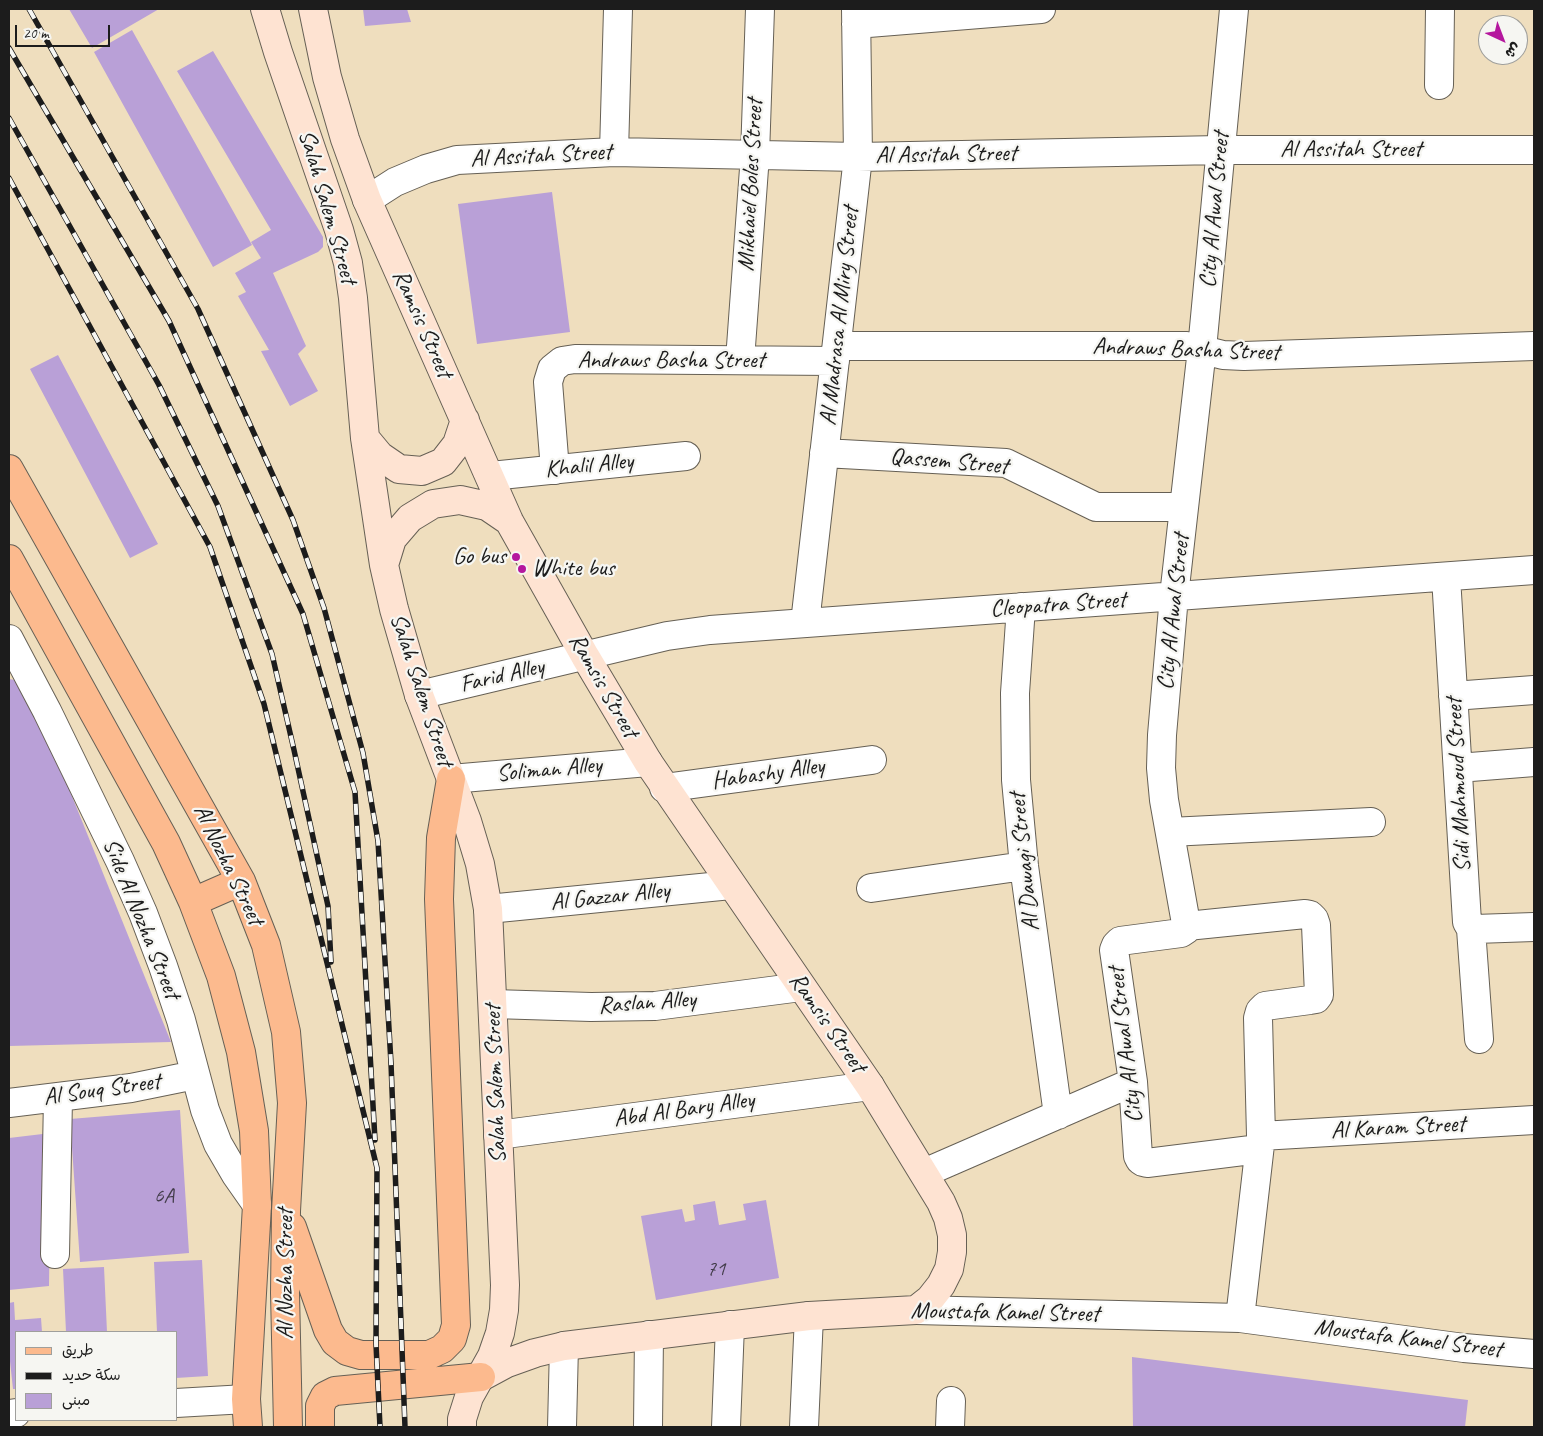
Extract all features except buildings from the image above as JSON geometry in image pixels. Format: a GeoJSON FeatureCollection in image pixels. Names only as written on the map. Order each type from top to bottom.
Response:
{"type":"FeatureCollection","features":[{"type":"Feature","properties":{"kind":"main road","name":"Salah Salem Street"},"geometry":{"type":"LineString","coordinates":[[265,9],[339,230],[348,264],[366,438],[384,565],[394,609],[419,695],[467,821],[480,864],[488,909],[505,1285],[504,1310],[500,1333],[492,1356],[469,1397],[462,1419],[462,1427]]}},
{"type":"Feature","properties":{"kind":"main road","name":"Ramsis Street"},"geometry":{"type":"LineString","coordinates":[[314,9],[326,77],[345,139],[367,200],[510,521],[585,656],[664,788],[870,1086],[924,1173],[948,1218],[952,1235],[949,1269],[941,1285],[930,1299],[916,1310]]}},
{"type":"Feature","properties":{"kind":"main road"},"geometry":{"type":"LineString","coordinates":[[366,438],[380,456],[399,469],[422,470],[443,462],[457,444],[465,420]]}},
{"type":"Feature","properties":{"kind":"main road","name":"Al Nozha Street"},"geometry":{"type":"LineString","coordinates":[[9,469],[241,881],[266,945],[286,1032],[292,1102],[286,1211],[285,1294],[288,1427]]}},
{"type":"Feature","properties":{"kind":"main road"},"geometry":{"type":"LineString","coordinates":[[384,565],[392,539],[410,518],[433,504],[460,500],[487,506],[510,521]]}},
{"type":"Feature","properties":{"kind":"main road","name":"Al Nozha Street"},"geometry":{"type":"LineString","coordinates":[[9,559],[166,843],[193,902],[221,976],[241,1052],[254,1131],[257,1205],[246,1399],[248,1427]]}},
{"type":"Feature","properties":{"kind":"main road"},"geometry":{"type":"LineString","coordinates":[[286,1211],[328,1330],[334,1342],[347,1351],[361,1355],[429,1355],[442,1349],[452,1339],[456,1325],[439,899],[441,838],[451,778]]}},
{"type":"Feature","properties":{"kind":"main road"},"geometry":{"type":"LineString","coordinates":[[193,902],[241,881]]}},
{"type":"Feature","properties":{"kind":"main road","name":"Moustafa Kamel Street"},"geometry":{"type":"LineString","coordinates":[[481,1377],[507,1363],[535,1353],[564,1346],[809,1316],[916,1310]]}},
{"type":"Feature","properties":{"kind":"main road"},"geometry":{"type":"LineString","coordinates":[[320,1427],[320,1406],[325,1396],[335,1390],[481,1377]]}},
{"type":"Feature","properties":{"kind":"street"},"geometry":{"type":"LineString","coordinates":[[614,152],[618,9]]}},
{"type":"Feature","properties":{"kind":"street","name":"Mikhaiel Boles Street"},"geometry":{"type":"LineString","coordinates":[[740,360],[755,154],[760,9]]}},
{"type":"Feature","properties":{"kind":"street"},"geometry":{"type":"LineString","coordinates":[[856,17],[1041,9]]}},
{"type":"Feature","properties":{"kind":"street","name":"City Al Awal Street"},"geometry":{"type":"LineString","coordinates":[[1138,1156],[1132,1082],[1114,950],[1120,941],[1181,933],[1187,929],[1164,800],[1162,735],[1174,596],[1202,349],[1234,9]]}},
{"type":"Feature","properties":{"kind":"street"},"geometry":{"type":"LineString","coordinates":[[1439,85],[1440,9]]}},
{"type":"Feature","properties":{"kind":"street","name":"Al Madrasa Al Miry Street"},"geometry":{"type":"LineString","coordinates":[[805,623],[858,156],[856,17]]}},
{"type":"Feature","properties":{"kind":"street","name":"Al Assitah Street"},"geometry":{"type":"LineString","coordinates":[[367,200],[395,182],[426,169],[457,160],[614,152],[858,156],[1220,150],[1534,150]]}},
{"type":"Feature","properties":{"kind":"street","name":"Andraws Basha Street"},"geometry":{"type":"LineString","coordinates":[[555,470],[548,382],[552,369],[562,361],[575,359],[740,360],[836,354],[1170,346],[1187,346],[1223,355],[1244,356],[1534,346]]}},
{"type":"Feature","properties":{"kind":"street","name":"Qassem Street"},"geometry":{"type":"LineString","coordinates":[[824,453],[1006,463],[1096,507],[1184,507]]}},
{"type":"Feature","properties":{"kind":"street","name":"Khalil Alley"},"geometry":{"type":"LineString","coordinates":[[491,476],[686,456]]}},
{"type":"Feature","properties":{"kind":"street","name":"Cleopatra Street"},"geometry":{"type":"LineString","coordinates":[[585,656],[666,636],[710,630],[1534,570]]}},
{"type":"Feature","properties":{"kind":"street","name":"Sidi Mahmoud Street"},"geometry":{"type":"LineString","coordinates":[[1446,577],[1467,922],[1471,929],[1479,1038]]}},
{"type":"Feature","properties":{"kind":"street","name":"Al Dawagi Street"},"geometry":{"type":"LineString","coordinates":[[1021,608],[1015,694],[1016,780],[1024,866],[1058,1115]]}},
{"type":"Feature","properties":{"kind":"street","name":"Side Al Nozha Street"},"geometry":{"type":"LineString","coordinates":[[9,640],[47,711],[120,861],[143,913],[164,966],[205,1110],[218,1144],[236,1175],[257,1205]]}},
{"type":"Feature","properties":{"kind":"street","name":"Farid Alley"},"geometry":{"type":"LineString","coordinates":[[419,695],[585,656]]}},
{"type":"Feature","properties":{"kind":"street"},"geometry":{"type":"LineString","coordinates":[[1453,696],[1534,690]]}},
{"type":"Feature","properties":{"kind":"street","name":"Habashy Alley"},"geometry":{"type":"LineString","coordinates":[[664,788],[872,760]]}},
{"type":"Feature","properties":{"kind":"street","name":"Soliman Alley"},"geometry":{"type":"LineString","coordinates":[[451,778],[648,762]]}},
{"type":"Feature","properties":{"kind":"street"},"geometry":{"type":"LineString","coordinates":[[1458,768],[1534,762]]}},
{"type":"Feature","properties":{"kind":"street"},"geometry":{"type":"LineString","coordinates":[[1170,832],[1372,822]]}},
{"type":"Feature","properties":{"kind":"street"},"geometry":{"type":"LineString","coordinates":[[871,888],[1024,866]]}},
{"type":"Feature","properties":{"kind":"street","name":"Al Gazzar Alley"},"geometry":{"type":"LineString","coordinates":[[488,909],[731,885]]}},
{"type":"Feature","properties":{"kind":"street"},"geometry":{"type":"LineString","coordinates":[[1187,926],[1305,914],[1310,915],[1316,925],[1320,996],[1316,999],[1265,1006],[1260,1011],[1258,1018],[1260,1142],[1240,1318]]}},
{"type":"Feature","properties":{"kind":"street"},"geometry":{"type":"LineString","coordinates":[[1471,929],[1534,927]]}},
{"type":"Feature","properties":{"kind":"street","name":"Raslan Alley"},"geometry":{"type":"LineString","coordinates":[[493,1004],[599,1008],[647,1006],[801,987]]}},
{"type":"Feature","properties":{"kind":"street","name":"Al Souq Street"},"geometry":{"type":"LineString","coordinates":[[9,1103],[132,1088],[195,1075]]}},
{"type":"Feature","properties":{"kind":"street"},"geometry":{"type":"LineString","coordinates":[[924,1173],[1132,1082]]}},
{"type":"Feature","properties":{"kind":"street","name":"Abd Al Bary Alley"},"geometry":{"type":"LineString","coordinates":[[498,1135],[870,1086]]}},
{"type":"Feature","properties":{"kind":"street"},"geometry":{"type":"LineString","coordinates":[[55,1254],[58,1098]]}},
{"type":"Feature","properties":{"kind":"street","name":"Al Karam Street"},"geometry":{"type":"LineString","coordinates":[[1138,1156],[1143,1162],[1147,1163],[1260,1142],[1534,1120]]}},
{"type":"Feature","properties":{"kind":"street","name":"Moustafa Kamel Street"},"geometry":{"type":"LineString","coordinates":[[916,1310],[1240,1318],[1464,1348],[1534,1354]]}},
{"type":"Feature","properties":{"kind":"street"},"geometry":{"type":"LineString","coordinates":[[804,1427],[809,1316]]}},
{"type":"Feature","properties":{"kind":"street"},"geometry":{"type":"LineString","coordinates":[[726,1427],[730,1325]]}},
{"type":"Feature","properties":{"kind":"street"},"geometry":{"type":"LineString","coordinates":[[648,1427],[650,1335]]}},
{"type":"Feature","properties":{"kind":"street"},"geometry":{"type":"LineString","coordinates":[[562,1427],[564,1346]]}},
{"type":"Feature","properties":{"kind":"street"},"geometry":{"type":"LineString","coordinates":[[178,1403],[246,1399]]}},
{"type":"Feature","properties":{"kind":"railway"},"geometry":{"type":"LineString","coordinates":[[29,9],[198,309],[293,520],[324,608],[363,753],[378,841],[391,1063],[405,1427]]}},
{"type":"Feature","properties":{"kind":"railway"},"geometry":{"type":"LineString","coordinates":[[9,48],[169,321],[303,614],[355,792],[375,1140]]}},
{"type":"Feature","properties":{"kind":"railway"},"geometry":{"type":"LineString","coordinates":[[9,118],[159,385],[218,506],[272,654],[328,906],[331,962]]}},
{"type":"Feature","properties":{"kind":"railway"},"geometry":{"type":"LineString","coordinates":[[9,178],[210,547],[264,704],[377,1168],[376,1344],[380,1427]]}},
{"type":"Feature","properties":{"kind":"place","name":"Go bus"},"geometry":{"type":"Point","coordinates":[516,557]}},
{"type":"Feature","properties":{"kind":"place","name":"White bus"},"geometry":{"type":"Point","coordinates":[522,569]}}]}
